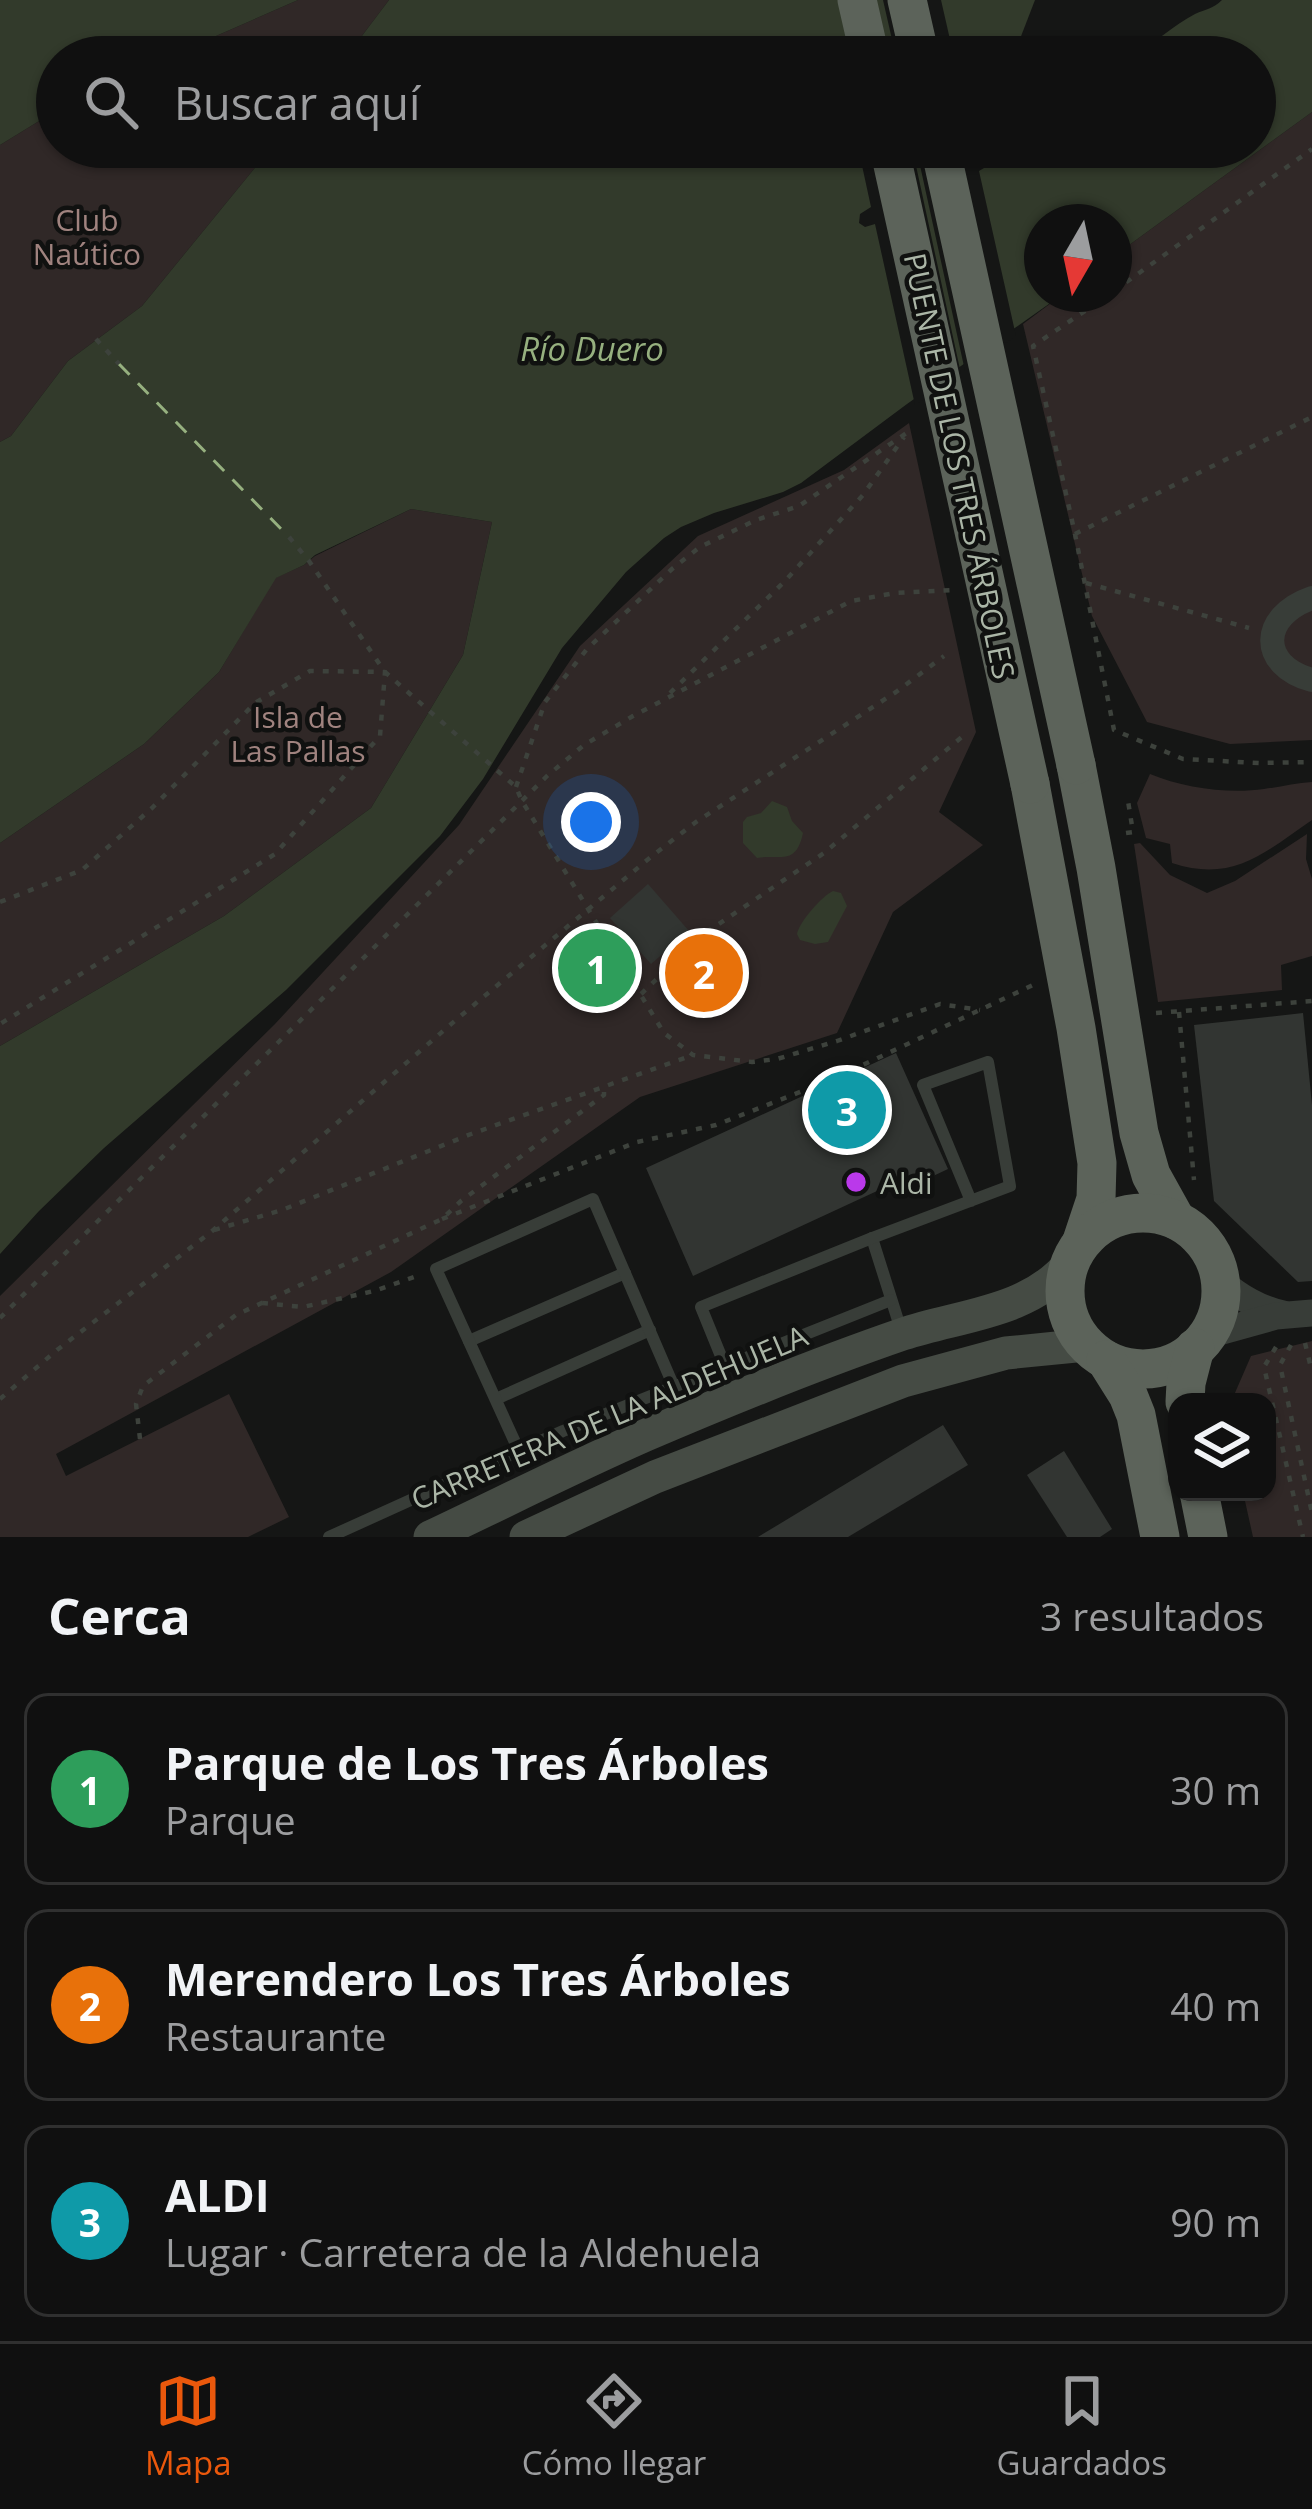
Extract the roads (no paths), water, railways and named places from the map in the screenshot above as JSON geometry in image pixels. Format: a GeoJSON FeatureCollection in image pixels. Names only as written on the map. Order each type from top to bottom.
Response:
{"type":"FeatureCollection","features":[{"type":"Feature","properties":{"kind":"highway"},"geometry":{"type":"LineString","coordinates":[[857,0],[865,36]]}},
{"type":"Feature","properties":{"kind":"highway"},"geometry":{"type":"LineString","coordinates":[[907,0],[915,36]]}},
{"type":"Feature","properties":{"kind":"highway","name":"PUENTE DE LOS TRES ÁRBOLES"},"geometry":{"type":"LineString","coordinates":[[895,168],[1030,784],[1076,1028],[1097,1163],[1096,1199],[1075,1252]]}},
{"type":"Feature","properties":{"kind":"highway","name":"PUENTE DE LOS TRES ÁRBOLES"},"geometry":{"type":"LineString","coordinates":[[945,168],[1076,765],[1139,1133],[1151,1175],[1185,1206]]}},
{"type":"Feature","properties":{"kind":"highway"},"geometry":{"type":"LineString","coordinates":[[1160,1537],[1133,1405],[1073,1328],[1066,1307],[1064,1286],[1075,1252],[1103,1223],[1126,1214],[1185,1206],[1213,1256],[1221,1300],[1185,1393]]}},
{"type":"Feature","properties":{"kind":"highway"},"geometry":{"type":"LineString","coordinates":[[1096,1352],[1131,1367],[1156,1368],[1178,1361],[1202,1341]]}},
{"type":"Feature","properties":{"kind":"highway"},"geometry":{"type":"LineString","coordinates":[[1201,1501],[1208,1537]]}},
{"type":"Feature","properties":{"kind":"main road","name":"CARRETERA DE LA ALDEHUELA"},"geometry":{"type":"LineString","coordinates":[[430,1537],[646,1436],[903,1334],[1024,1300],[1048,1286],[1075,1252]]}},
{"type":"Feature","properties":{"kind":"main road"},"geometry":{"type":"LineString","coordinates":[[526,1537],[655,1477],[903,1382],[1006,1353],[1096,1352]]}},
{"type":"Feature","properties":{"kind":"street"},"geometry":{"type":"LineString","coordinates":[[1312,598],[1279,617],[1272,634],[1287,670],[1312,680]]}},
{"type":"Feature","properties":{"kind":"street"},"geometry":{"type":"LineString","coordinates":[[1220,1281],[1260,1307],[1298,1322]]}},
{"type":"Feature","properties":{"kind":"street"},"geometry":{"type":"LineString","coordinates":[[1202,1341],[1298,1322]]}},
{"type":"Feature","properties":{"kind":"lane"},"geometry":{"type":"LineString","coordinates":[[725,1366],[701,1307],[1010,1186],[988,1062],[923,1085],[971,1201]]}},
{"type":"Feature","properties":{"kind":"lane"},"geometry":{"type":"LineString","coordinates":[[519,1451],[436,1269],[593,1199],[674,1387]]}},
{"type":"Feature","properties":{"kind":"lane"},"geometry":{"type":"LineString","coordinates":[[872,1238],[903,1334]]}},
{"type":"Feature","properties":{"kind":"lane"},"geometry":{"type":"LineString","coordinates":[[469,1341],[625,1273]]}},
{"type":"Feature","properties":{"kind":"lane","name":"CARRETERA DE LA ALDEHUELA"},"geometry":{"type":"LineString","coordinates":[[329,1537],[519,1451],[891,1300]]}},
{"type":"Feature","properties":{"kind":"lane"},"geometry":{"type":"LineString","coordinates":[[496,1399],[650,1330]]}},
{"type":"Feature","properties":{"kind":"water"},"geometry":{"type":"Polygon","coordinates":[[[0,0],[298,0],[216,36],[36,36],[36,123],[0,145],[0,0]]]}},
{"type":"Feature","properties":{"kind":"water"},"geometry":{"type":"Polygon","coordinates":[[[389,0],[1035,0],[1021,36],[362,36],[389,0]]]}},
{"type":"Feature","properties":{"kind":"water","name":"Río Duero"},"geometry":{"type":"Polygon","coordinates":[[[1222,0],[1312,0],[1312,112],[1276,138],[1276,36],[1162,36],[1222,0]]]}},
{"type":"Feature","properties":{"kind":"water","name":"Río Duero"},"geometry":{"type":"Polygon","coordinates":[[[255,168],[1235,168],[1132,243],[1132,204],[1024,204],[1024,312],[1037,312],[801,483],[681,527],[626,572],[562,648],[483,779],[440,836],[286,990],[104,1148],[0,1254],[0,1046],[224,916],[371,808],[463,655],[492,522],[411,509],[276,578],[219,672],[144,744],[0,843],[0,442],[11,436],[68,361],[142,306],[255,168]]]}},
{"type":"Feature","properties":{"kind":"water"},"geometry":{"type":"Polygon","coordinates":[[[772,801],[787,807],[803,833],[792,854],[757,858],[743,843],[743,822],[772,801]]]}},
{"type":"Feature","properties":{"kind":"water"},"geometry":{"type":"Polygon","coordinates":[[[833,891],[841,893],[847,906],[828,942],[800,940],[797,934],[802,923],[833,891]]]}},
{"type":"Feature","properties":{"kind":"place","name":"Parque de Los Tres Árboles"},"geometry":{"type":"Point","coordinates":[597,968]}},
{"type":"Feature","properties":{"kind":"place","name":"Merendero Los Tres Árboles"},"geometry":{"type":"Point","coordinates":[704,973]}},
{"type":"Feature","properties":{"kind":"place","name":"ALDI"},"geometry":{"type":"Point","coordinates":[847,1110]}},
{"type":"Feature","properties":{"kind":"place","name":"Aldi"},"geometry":{"type":"Point","coordinates":[856,1182]}},
{"type":"Feature","properties":{"kind":"park label","name":"Club Naútico"},"geometry":{"type":"Point","coordinates":[87,236]}},
{"type":"Feature","properties":{"kind":"park label","name":"Isla de Las Pallas"},"geometry":{"type":"Point","coordinates":[298,733]}}]}
